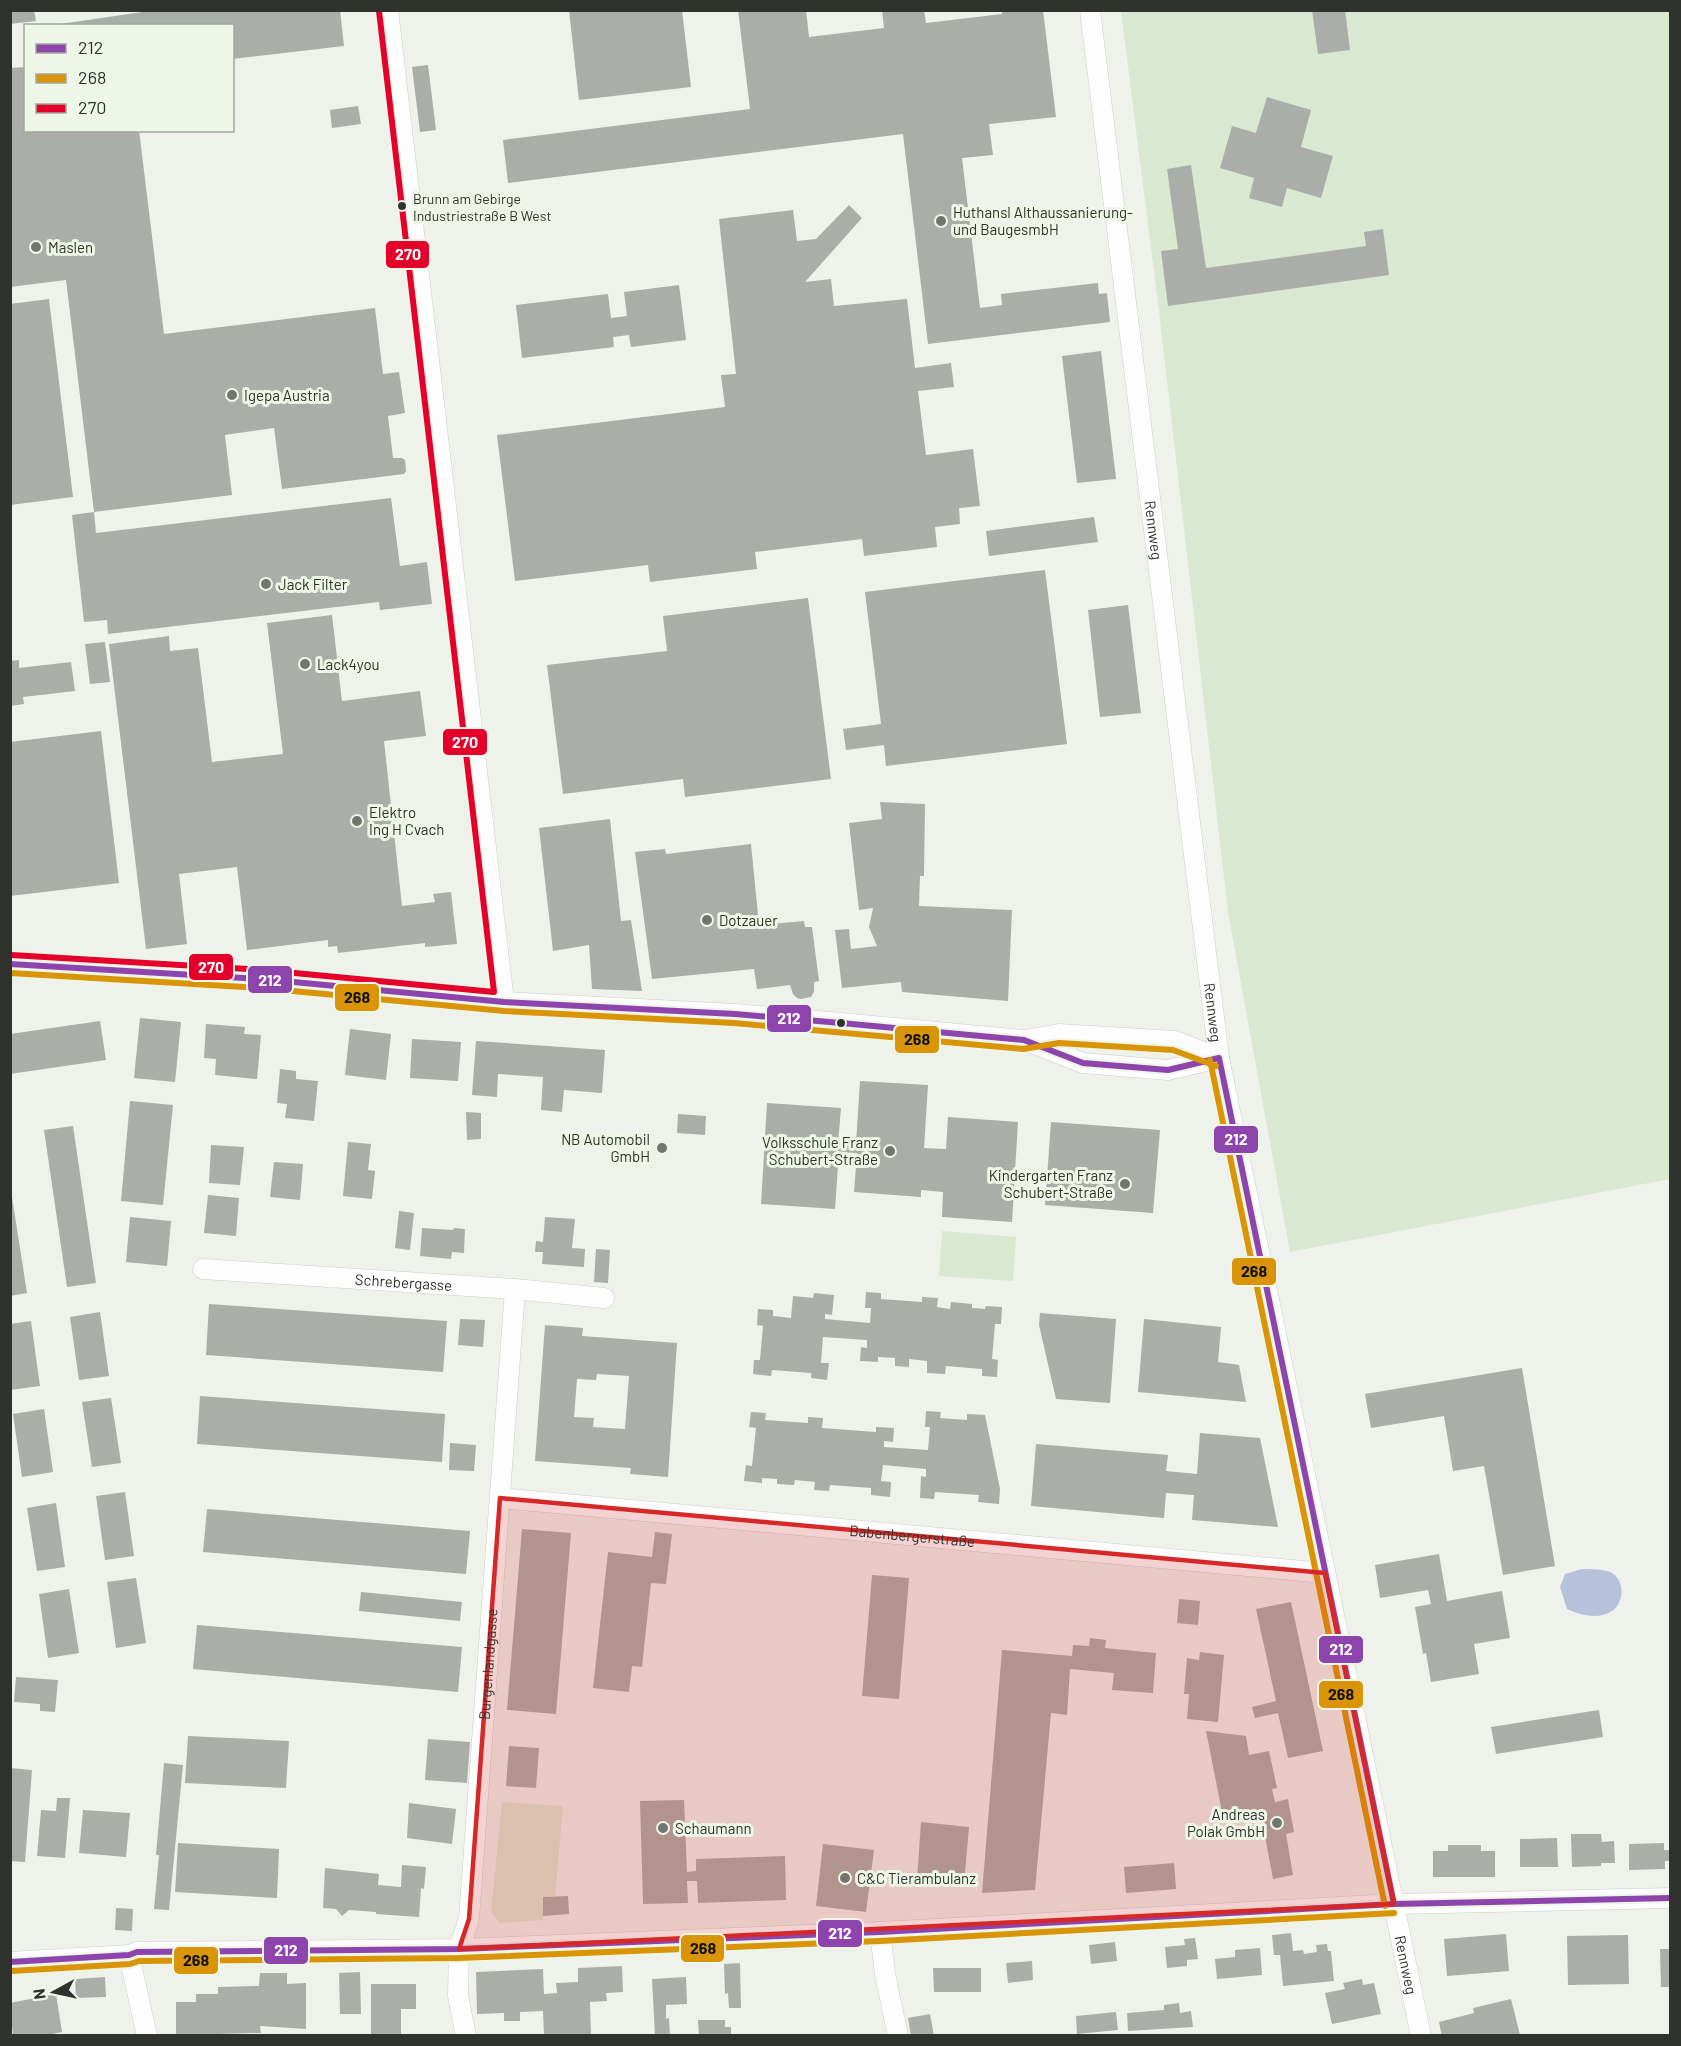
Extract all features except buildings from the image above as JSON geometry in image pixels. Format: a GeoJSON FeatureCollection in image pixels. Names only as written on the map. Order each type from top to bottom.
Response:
{"type":"FeatureCollection","features":[{"type":"Feature","properties":{"kind":"street"},"geometry":{"type":"LineString","coordinates":[[388,10],[504,1002]]}},
{"type":"Feature","properties":{"kind":"street","name":"Rennweg"},"geometry":{"type":"LineString","coordinates":[[1090,10],[1219,1058],[1394,1904],[1417,2035]]}},
{"type":"Feature","properties":{"kind":"street"},"geometry":{"type":"LineString","coordinates":[[10,964],[262,979],[504,1002],[735,1014],[1024,1040],[1059,1034],[1175,1041],[1219,1058]]}},
{"type":"Feature","properties":{"kind":"street"},"geometry":{"type":"LineString","coordinates":[[1024,1040],[1083,1063],[1168,1070],[1219,1058]]}},
{"type":"Feature","properties":{"kind":"street","name":"Schrebergasse"},"geometry":{"type":"LineString","coordinates":[[203,1269],[515,1289],[604,1298]]}},
{"type":"Feature","properties":{"kind":"street","name":"Burgenlandgasse"},"geometry":{"type":"LineString","coordinates":[[466,2036],[458,1996],[459,1949],[469,1919],[515,1289]]}},
{"type":"Feature","properties":{"kind":"street","name":"Babenbergerstraße"},"geometry":{"type":"LineString","coordinates":[[500,1498],[1324,1573]]}},
{"type":"Feature","properties":{"kind":"street"},"geometry":{"type":"LineString","coordinates":[[10,1962],[129,1955],[138,1952],[459,1949],[880,1932],[1394,1904],[1671,1898]]}},
{"type":"Feature","properties":{"kind":"street"},"geometry":{"type":"LineString","coordinates":[[880,1932],[885,1974],[898,2036]]}},
{"type":"Feature","properties":{"kind":"street"},"geometry":{"type":"LineString","coordinates":[[129,1955],[147,2036]]}},
{"type":"Feature","properties":{"kind":"highlighted area"},"geometry":{"type":"Polygon","coordinates":[[[500,1498],[1325,1573],[1394,1904],[459,1949],[469,1919],[500,1498]]]}},
{"type":"Feature","properties":{"kind":"green space"},"geometry":{"type":"Polygon","coordinates":[[[1121,11],[1670,11],[1670,1179],[1290,1252],[1228,912],[1159,311],[1121,11]]]}},
{"type":"Feature","properties":{"kind":"green space"},"geometry":{"type":"Polygon","coordinates":[[[942,1231],[1016,1237],[1013,1281],[939,1276],[942,1231]]]}},
{"type":"Feature","properties":{"kind":"green space"},"geometry":{"type":"Polygon","coordinates":[[[502,1802],[563,1806],[555,1896],[543,1897],[543,1920],[500,1923],[491,1912],[502,1802]]]}},
{"type":"Feature","properties":{"kind":"water"},"geometry":{"type":"Polygon","coordinates":[[[1582,1569],[1607,1571],[1615,1575],[1622,1591],[1619,1602],[1612,1611],[1595,1616],[1583,1615],[1567,1609],[1560,1587],[1565,1574],[1582,1569]]]}},
{"type":"Feature","properties":{"kind":"transit line","name":"270"},"geometry":{"type":"LineString","coordinates":[[11,955],[263,970],[494,992],[379,11]]}},
{"type":"Feature","properties":{"kind":"transit line","name":"212"},"geometry":{"type":"LineString","coordinates":[[10,964],[262,979],[504,1002],[735,1014],[841,1023],[1024,1040],[1083,1063],[1168,1070],[1219,1058],[1394,1904]]}},
{"type":"Feature","properties":{"kind":"transit line","name":"268"},"geometry":{"type":"LineString","coordinates":[[10,973],[261,988],[504,1011],[734,1023],[1023,1049],[1059,1043],[1173,1050],[1216,1066]]}},
{"type":"Feature","properties":{"kind":"transit line","name":"268"},"geometry":{"type":"LineString","coordinates":[[1210,1060],[1385,1906]]}},
{"type":"Feature","properties":{"kind":"transit line","name":"212"},"geometry":{"type":"LineString","coordinates":[[10,1962],[129,1955],[137,1952],[459,1949],[880,1932],[1394,1904],[1670,1898]]}},
{"type":"Feature","properties":{"kind":"transit line","name":"268"},"geometry":{"type":"LineString","coordinates":[[11,1971],[130,1964],[139,1961],[459,1958],[880,1941],[1394,1913]]}},
{"type":"Feature","properties":{"kind":"place","name":"Brunn am Gebirge Industriestraße B West"},"geometry":{"type":"Point","coordinates":[402,206]}},
{"type":"Feature","properties":{"kind":"place","name":"Huthansl Althaussanierung- und BaugesmbH"},"geometry":{"type":"Point","coordinates":[941,221]}},
{"type":"Feature","properties":{"kind":"place","name":"Maslen"},"geometry":{"type":"Point","coordinates":[36,247]}},
{"type":"Feature","properties":{"kind":"place","name":"Igepa Austria"},"geometry":{"type":"Point","coordinates":[232,395]}},
{"type":"Feature","properties":{"kind":"place","name":"Jack Filter"},"geometry":{"type":"Point","coordinates":[266,584]}},
{"type":"Feature","properties":{"kind":"place","name":"Lack4you"},"geometry":{"type":"Point","coordinates":[305,664]}},
{"type":"Feature","properties":{"kind":"place","name":"Elektro Ing H Cvach"},"geometry":{"type":"Point","coordinates":[357,821]}},
{"type":"Feature","properties":{"kind":"place","name":"Dotzauer"},"geometry":{"type":"Point","coordinates":[707,920]}},
{"type":"Feature","properties":{"kind":"place","name":"NB Automobil GmbH"},"geometry":{"type":"Point","coordinates":[662,1148]}},
{"type":"Feature","properties":{"kind":"place","name":"Volksschule Franz Schubert-Straße"},"geometry":{"type":"Point","coordinates":[890,1151]}},
{"type":"Feature","properties":{"kind":"place","name":"Kindergarten Franz Schubert-Straße"},"geometry":{"type":"Point","coordinates":[1125,1184]}},
{"type":"Feature","properties":{"kind":"place","name":"Andreas Polak GmbH"},"geometry":{"type":"Point","coordinates":[1277,1823]}},
{"type":"Feature","properties":{"kind":"place","name":"Schaumann"},"geometry":{"type":"Point","coordinates":[663,1828]}},
{"type":"Feature","properties":{"kind":"place","name":"C&C Tierambulanz"},"geometry":{"type":"Point","coordinates":[845,1878]}}]}
